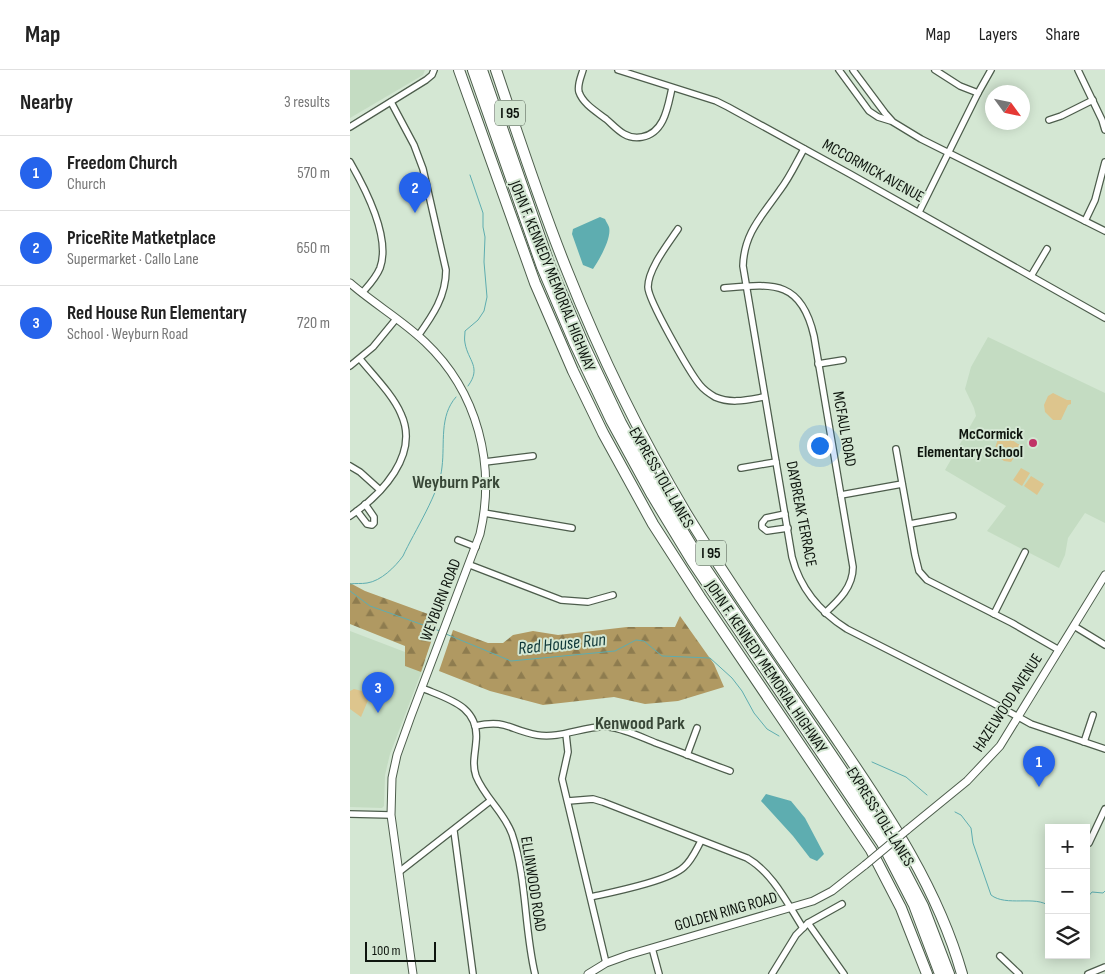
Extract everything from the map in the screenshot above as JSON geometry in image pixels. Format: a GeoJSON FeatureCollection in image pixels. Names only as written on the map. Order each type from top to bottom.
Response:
{"type":"FeatureCollection","features":[{"type":"Feature","properties":{"kind":"highway","name":"JOHN F. KENNEDY MEMORIAL HIGHWAY"},"geometry":{"type":"LineString","coordinates":[[459,70],[535,283],[573,371],[603,433],[653,524],[700,598],[871,850],[901,908],[927,974]]}},
{"type":"Feature","properties":{"kind":"highway","name":"EXPRESS TOLL LANES"},"geometry":{"type":"LineString","coordinates":[[474,70],[542,267],[574,342],[611,420],[660,510],[697,568],[877,835],[914,904],[940,974]]}},
{"type":"Feature","properties":{"kind":"highway","name":"EXPRESS TOLL LANES"},"geometry":{"type":"LineString","coordinates":[[482,70],[554,274],[584,345],[621,424],[699,559],[887,837],[920,898],[949,974]]}},
{"type":"Feature","properties":{"kind":"highway","name":"JOHN F. KENNEDY MEMORIAL HIGHWAY"},"geometry":{"type":"LineString","coordinates":[[496,70],[567,272],[630,411],[659,465],[714,558],[895,825],[932,894],[962,974]]}},
{"type":"Feature","properties":{"kind":"street"},"geometry":{"type":"LineString","coordinates":[[350,127],[430,78],[434,70]]}},
{"type":"Feature","properties":{"kind":"street"},"geometry":{"type":"LineString","coordinates":[[584,70],[578,89],[581,96],[623,134],[633,137],[646,136],[660,125],[672,88]]}},
{"type":"Feature","properties":{"kind":"street","name":"MCCORMICK AVENUE"},"geometry":{"type":"LineString","coordinates":[[618,70],[716,101],[919,212],[1105,318]]}},
{"type":"Feature","properties":{"kind":"street"},"geometry":{"type":"LineString","coordinates":[[839,70],[869,111],[878,117],[893,122],[921,139],[1105,231]]}},
{"type":"Feature","properties":{"kind":"street"},"geometry":{"type":"LineString","coordinates":[[852,70],[871,97],[893,122]]}},
{"type":"Feature","properties":{"kind":"street"},"geometry":{"type":"LineString","coordinates":[[935,70],[960,86],[978,93]]}},
{"type":"Feature","properties":{"kind":"street"},"geometry":{"type":"LineString","coordinates":[[919,212],[978,93],[992,70]]}},
{"type":"Feature","properties":{"kind":"street"},"geometry":{"type":"LineString","coordinates":[[1078,70],[1105,130]]}},
{"type":"Feature","properties":{"kind":"street"},"geometry":{"type":"LineString","coordinates":[[1049,120],[1092,100]]}},
{"type":"Feature","properties":{"kind":"street"},"geometry":{"type":"LineString","coordinates":[[391,102],[414,145],[423,169],[446,270],[445,287],[438,307],[418,336]]}},
{"type":"Feature","properties":{"kind":"street","name":"DAYBREAK TERRACE"},"geometry":{"type":"LineString","coordinates":[[804,149],[789,177],[748,237],[744,256],[745,286],[785,514],[798,574],[815,602],[825,613],[847,629],[1040,728],[1105,748]]}},
{"type":"Feature","properties":{"kind":"street"},"geometry":{"type":"LineString","coordinates":[[350,162],[371,203],[382,252],[377,274],[362,294]]}},
{"type":"Feature","properties":{"kind":"street"},"geometry":{"type":"LineString","coordinates":[[1084,221],[1095,200],[1105,162]]}},
{"type":"Feature","properties":{"kind":"street"},"geometry":{"type":"LineString","coordinates":[[678,230],[648,281],[649,295],[654,307],[692,373],[706,391],[717,398],[730,401],[764,397]]}},
{"type":"Feature","properties":{"kind":"street"},"geometry":{"type":"LineString","coordinates":[[1031,276],[1047,249]]}},
{"type":"Feature","properties":{"kind":"street","name":"WEYBURN ROAD"},"geometry":{"type":"LineString","coordinates":[[350,283],[418,336],[444,362],[466,397],[480,432],[485,462],[486,502],[476,547],[397,755],[392,778],[391,815],[413,974]]}},
{"type":"Feature","properties":{"kind":"street","name":"MCFAUL ROAD"},"geometry":{"type":"LineString","coordinates":[[724,288],[772,286],[785,291],[800,302],[808,315],[841,495],[853,574],[846,591],[825,613]]}},
{"type":"Feature","properties":{"kind":"street"},"geometry":{"type":"LineString","coordinates":[[350,366],[379,340],[396,319]]}},
{"type":"Feature","properties":{"kind":"street"},"geometry":{"type":"LineString","coordinates":[[350,516],[380,490],[401,461],[406,444],[405,426],[402,416],[360,359]]}},
{"type":"Feature","properties":{"kind":"street"},"geometry":{"type":"LineString","coordinates":[[818,364],[843,360]]}},
{"type":"Feature","properties":{"kind":"street"},"geometry":{"type":"LineString","coordinates":[[896,449],[918,568],[924,578],[1060,650]]}},
{"type":"Feature","properties":{"kind":"street"},"geometry":{"type":"LineString","coordinates":[[485,462],[532,456]]}},
{"type":"Feature","properties":{"kind":"street"},"geometry":{"type":"LineString","coordinates":[[741,468],[776,462]]}},
{"type":"Feature","properties":{"kind":"street"},"geometry":{"type":"LineString","coordinates":[[350,466],[360,472],[380,490]]}},
{"type":"Feature","properties":{"kind":"street"},"geometry":{"type":"LineString","coordinates":[[841,495],[902,484]]}},
{"type":"Feature","properties":{"kind":"street"},"geometry":{"type":"LineString","coordinates":[[357,511],[367,524],[372,525],[374,517],[365,504]]}},
{"type":"Feature","properties":{"kind":"street"},"geometry":{"type":"LineString","coordinates":[[484,514],[572,528]]}},
{"type":"Feature","properties":{"kind":"street"},"geometry":{"type":"LineString","coordinates":[[785,514],[766,518],[762,523],[762,527],[767,531],[788,528]]}},
{"type":"Feature","properties":{"kind":"street"},"geometry":{"type":"LineString","coordinates":[[910,524],[953,516]]}},
{"type":"Feature","properties":{"kind":"street"},"geometry":{"type":"LineString","coordinates":[[458,540],[476,547]]}},
{"type":"Feature","properties":{"kind":"street"},"geometry":{"type":"LineString","coordinates":[[994,614],[1025,552]]}},
{"type":"Feature","properties":{"kind":"street"},"geometry":{"type":"LineString","coordinates":[[470,564],[561,600],[588,602],[613,595]]}},
{"type":"Feature","properties":{"kind":"street","name":"HAZELWOOD AVENUE"},"geometry":{"type":"LineString","coordinates":[[865,865],[975,774],[1000,746],[1105,575]]}},
{"type":"Feature","properties":{"kind":"street"},"geometry":{"type":"LineString","coordinates":[[1074,626],[1105,645]]}},
{"type":"Feature","properties":{"kind":"street"},"geometry":{"type":"LineString","coordinates":[[422,688],[460,705],[469,714],[475,726],[500,723],[537,735],[566,734],[594,728],[612,728],[632,733],[730,771]]}},
{"type":"Feature","properties":{"kind":"street"},"geometry":{"type":"LineString","coordinates":[[1084,742],[1092,715]]}},
{"type":"Feature","properties":{"kind":"street","name":"ELLINWOOD ROAD"},"geometry":{"type":"LineString","coordinates":[[475,726],[474,765],[478,781],[490,801],[504,817],[514,842],[535,974]]}},
{"type":"Feature","properties":{"kind":"street"},"geometry":{"type":"LineString","coordinates":[[687,755],[697,728]]}},
{"type":"Feature","properties":{"kind":"street"},"geometry":{"type":"LineString","coordinates":[[566,734],[568,752],[562,780],[606,963]]}},
{"type":"Feature","properties":{"kind":"street"},"geometry":{"type":"LineString","coordinates":[[568,801],[597,800],[742,856],[757,865],[773,881],[790,908],[844,974]]}},
{"type":"Feature","properties":{"kind":"street"},"geometry":{"type":"LineString","coordinates":[[399,872],[454,831],[490,801]]}},
{"type":"Feature","properties":{"kind":"street"},"geometry":{"type":"LineString","coordinates":[[1090,842],[1105,808]]}},
{"type":"Feature","properties":{"kind":"street"},"geometry":{"type":"LineString","coordinates":[[350,814],[391,815]]}},
{"type":"Feature","properties":{"kind":"street"},"geometry":{"type":"LineString","coordinates":[[454,831],[473,974]]}},
{"type":"Feature","properties":{"kind":"street"},"geometry":{"type":"LineString","coordinates":[[591,897],[679,872],[690,861],[701,841]]}},
{"type":"Feature","properties":{"kind":"street","name":"GOLDEN RING ROAD"},"geometry":{"type":"LineString","coordinates":[[588,974],[606,963],[652,948],[813,901],[832,891],[865,865]]}},
{"type":"Feature","properties":{"kind":"street"},"geometry":{"type":"LineString","coordinates":[[772,974],[796,935],[805,926],[842,904]]}},
{"type":"Feature","properties":{"kind":"street"},"geometry":{"type":"LineString","coordinates":[[652,948],[659,974]]}},
{"type":"Feature","properties":{"kind":"street"},"geometry":{"type":"LineString","coordinates":[[1000,956],[1019,974]]}},
{"type":"Feature","properties":{"kind":"street"},"geometry":{"type":"LineString","coordinates":[[1088,974],[1105,967]]}},
{"type":"Feature","properties":{"kind":"shaded area"},"geometry":{"type":"Polygon","coordinates":[[[350,70],[425,70],[423,75],[350,118],[350,70]]]}},
{"type":"Feature","properties":{"kind":"shaded area","name":"McCormick Elementary School"},"geometry":{"type":"Polygon","coordinates":[[[988,337],[1105,393],[1105,523],[1085,513],[1068,538],[1065,555],[1059,568],[987,531],[1006,506],[945,470],[976,416],[965,389],[971,367],[988,337]]]}},
{"type":"Feature","properties":{"kind":"shaded area"},"geometry":{"type":"Polygon","coordinates":[[[1053,393],[1071,400],[1071,404],[1068,405],[1061,420],[1053,420],[1045,412],[1044,405],[1048,396],[1053,393]]]}},
{"type":"Feature","properties":{"kind":"shaded area"},"geometry":{"type":"Polygon","coordinates":[[[1006,436],[1018,444],[1023,444],[1024,449],[1020,449],[1011,462],[1004,461],[996,455],[995,448],[998,439],[1006,436]]]}},
{"type":"Feature","properties":{"kind":"shaded area"},"geometry":{"type":"Polygon","coordinates":[[[1021,468],[1030,473],[1022,486],[1013,480],[1021,468]]]}},
{"type":"Feature","properties":{"kind":"shaded area"},"geometry":{"type":"Polygon","coordinates":[[[1031,476],[1044,484],[1037,495],[1024,486],[1031,476]]]}},
{"type":"Feature","properties":{"kind":"shaded area"},"geometry":{"type":"Polygon","coordinates":[[[350,631],[426,660],[390,754],[385,775],[384,806],[382,808],[350,807],[350,631]]]}},
{"type":"Feature","properties":{"kind":"shaded area"},"geometry":{"type":"Polygon","coordinates":[[[354,689],[362,691],[369,698],[361,717],[350,709],[350,691],[354,689]]]}},
{"type":"Feature","properties":{"kind":"green space"},"geometry":{"type":"Polygon","coordinates":[[[350,583],[365,591],[439,618],[421,672],[405,666],[405,646],[350,624],[350,583]]]}},
{"type":"Feature","properties":{"kind":"green space"},"geometry":{"type":"Polygon","coordinates":[[[680,616],[714,664],[724,687],[678,701],[645,704],[614,697],[543,705],[490,691],[439,671],[453,630],[488,643],[503,643],[513,635],[533,631],[558,635],[627,627],[675,627],[680,616]]]}},
{"type":"Feature","properties":{"kind":"water"},"geometry":{"type":"Polygon","coordinates":[[[600,217],[605,219],[609,227],[609,237],[593,269],[583,265],[572,234],[573,229],[600,217]]]}},
{"type":"Feature","properties":{"kind":"water"},"geometry":{"type":"Polygon","coordinates":[[[766,794],[791,801],[805,818],[824,854],[817,861],[810,858],[761,801],[766,794]]]}},
{"type":"Feature","properties":{"kind":"waterway"},"geometry":{"type":"LineString","coordinates":[[468,386],[474,374],[474,369],[465,343],[465,331],[478,320],[484,311],[487,297],[483,213],[470,175]]}},
{"type":"Feature","properties":{"kind":"waterway"},"geometry":{"type":"LineString","coordinates":[[350,584],[372,582],[392,569],[403,556],[437,488],[442,467],[445,421],[451,404],[456,397]]}},
{"type":"Feature","properties":{"kind":"waterway","name":"Red House Run"},"geometry":{"type":"LineString","coordinates":[[350,591],[370,606],[440,631]]}},
{"type":"Feature","properties":{"kind":"waterway","name":"Red House Run"},"geometry":{"type":"LineString","coordinates":[[446,634],[511,661],[615,651],[636,640],[644,641],[662,656],[710,658],[732,678],[742,691],[754,713],[767,729],[779,736]]}},
{"type":"Feature","properties":{"kind":"waterway","name":"Red House Run"},"geometry":{"type":"LineString","coordinates":[[872,762],[906,777],[927,795]]}},
{"type":"Feature","properties":{"kind":"waterway","name":"Red House Run"},"geometry":{"type":"LineString","coordinates":[[955,812],[961,815],[971,828],[973,843],[991,895],[1005,900],[1037,901],[1045,904]]}},
{"type":"Feature","properties":{"kind":"waterway","name":"Red House Run"},"geometry":{"type":"LineString","coordinates":[[1090,894],[1092,892],[1103,893],[1105,891]]}},
{"type":"Feature","properties":{"kind":"place","name":"PriceRite Matketplace"},"geometry":{"type":"Point","coordinates":[415,213]}},
{"type":"Feature","properties":{"kind":"place","name":"McCormick Elementary School"},"geometry":{"type":"Point","coordinates":[1033,443]}},
{"type":"Feature","properties":{"kind":"place","name":"Red House Run Elementary"},"geometry":{"type":"Point","coordinates":[378,713]}},
{"type":"Feature","properties":{"kind":"place","name":"Freedom Church"},"geometry":{"type":"Point","coordinates":[1039,787]}},
{"type":"Feature","properties":{"kind":"district","name":"Weyburn Park"},"geometry":{"type":"Point","coordinates":[456,482]}},
{"type":"Feature","properties":{"kind":"district","name":"Kenwood Park"},"geometry":{"type":"Point","coordinates":[640,723]}}]}
